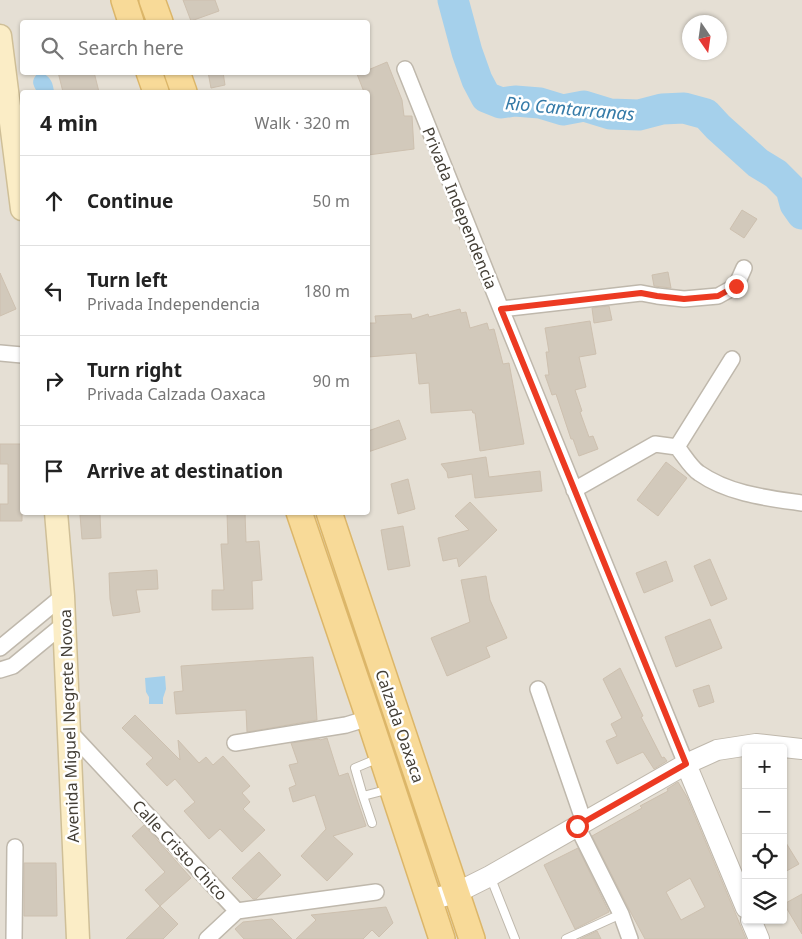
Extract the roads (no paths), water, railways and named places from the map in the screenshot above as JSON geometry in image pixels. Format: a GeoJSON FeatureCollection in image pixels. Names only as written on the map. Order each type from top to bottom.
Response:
{"type":"FeatureCollection","features":[{"type":"Feature","properties":{"kind":"main road"},"geometry":{"type":"LineString","coordinates":[[124,0],[130,20]]}},
{"type":"Feature","properties":{"kind":"main road"},"geometry":{"type":"LineString","coordinates":[[152,0],[159,20]]}},
{"type":"Feature","properties":{"kind":"main road"},"geometry":{"type":"LineString","coordinates":[[0,36],[5,122],[20,176]]}},
{"type":"Feature","properties":{"kind":"main road"},"geometry":{"type":"LineString","coordinates":[[150,75],[155,90]]}},
{"type":"Feature","properties":{"kind":"main road"},"geometry":{"type":"LineString","coordinates":[[178,75],[183,90]]}},
{"type":"Feature","properties":{"kind":"main road","name":"Avenida Miguel Negrete Novoa"},"geometry":{"type":"LineString","coordinates":[[56,515],[63,596],[78,939]]}},
{"type":"Feature","properties":{"kind":"main road","name":"Calzada Oaxaca"},"geometry":{"type":"LineString","coordinates":[[300,515],[442,939]]}},
{"type":"Feature","properties":{"kind":"main road","name":"Calzada Oaxaca"},"geometry":{"type":"LineString","coordinates":[[330,515],[472,939]]}},
{"type":"Feature","properties":{"kind":"main road"},"geometry":{"type":"LineString","coordinates":[[360,692],[386,683]]}},
{"type":"Feature","properties":{"kind":"street","name":"Privada Independencia"},"geometry":{"type":"LineString","coordinates":[[405,69],[686,764]]}},
{"type":"Feature","properties":{"kind":"street"},"geometry":{"type":"LineString","coordinates":[[501,309],[641,293],[684,299],[718,296],[736,286],[744,268]]}},
{"type":"Feature","properties":{"kind":"street"},"geometry":{"type":"LineString","coordinates":[[0,353],[20,355]]}},
{"type":"Feature","properties":{"kind":"street"},"geometry":{"type":"LineString","coordinates":[[677,446],[732,359]]}},
{"type":"Feature","properties":{"kind":"street"},"geometry":{"type":"LineString","coordinates":[[574,490],[655,444],[677,446],[697,472],[715,482],[762,497],[802,502]]}},
{"type":"Feature","properties":{"kind":"street"},"geometry":{"type":"LineString","coordinates":[[0,648],[63,596]]}},
{"type":"Feature","properties":{"kind":"street"},"geometry":{"type":"LineString","coordinates":[[0,670],[13,666],[64,624]]}},
{"type":"Feature","properties":{"kind":"street"},"geometry":{"type":"LineString","coordinates":[[538,689],[581,824],[630,939]]}},
{"type":"Feature","properties":{"kind":"street"},"geometry":{"type":"LineString","coordinates":[[234,743],[346,725],[369,718]]}},
{"type":"Feature","properties":{"kind":"street","name":"Calle Cristo Chico"},"geometry":{"type":"LineString","coordinates":[[69,731],[237,911],[376,892]]}},
{"type":"Feature","properties":{"kind":"street"},"geometry":{"type":"LineString","coordinates":[[429,900],[456,893],[490,876],[686,764],[717,750],[756,744],[802,749]]}},
{"type":"Feature","properties":{"kind":"street"},"geometry":{"type":"LineString","coordinates":[[686,764],[742,898]]}},
{"type":"Feature","properties":{"kind":"street"},"geometry":{"type":"LineString","coordinates":[[14,939],[15,847]]}},
{"type":"Feature","properties":{"kind":"street"},"geometry":{"type":"LineString","coordinates":[[207,939],[237,911]]}},
{"type":"Feature","properties":{"kind":"street"},"geometry":{"type":"LineString","coordinates":[[753,924],[759,939]]}},
{"type":"Feature","properties":{"kind":"lane"},"geometry":{"type":"LineString","coordinates":[[372,822],[355,768],[382,757]]}},
{"type":"Feature","properties":{"kind":"lane"},"geometry":{"type":"LineString","coordinates":[[363,796],[392,789]]}},
{"type":"Feature","properties":{"kind":"lane"},"geometry":{"type":"LineString","coordinates":[[490,876],[515,939]]}},
{"type":"Feature","properties":{"kind":"lane"},"geometry":{"type":"LineString","coordinates":[[566,939],[620,914]]}},
{"type":"Feature","properties":{"kind":"water"},"geometry":{"type":"Polygon","coordinates":[[[36,75],[46,75],[51,81],[54,90],[36,90],[33,83],[36,75]]]}},
{"type":"Feature","properties":{"kind":"water"},"geometry":{"type":"Polygon","coordinates":[[[165,676],[166,689],[163,704],[149,704],[145,678],[165,676]]]}},
{"type":"Feature","properties":{"kind":"waterway","name":"Rio Cantarranas"},"geometry":{"type":"LineString","coordinates":[[453,0],[467,52],[477,80],[486,97],[501,103],[515,101],[540,103],[563,110],[584,106],[610,114],[639,115],[662,109],[684,108],[706,114],[758,163],[776,174],[791,189],[795,204],[802,214]]}}]}
